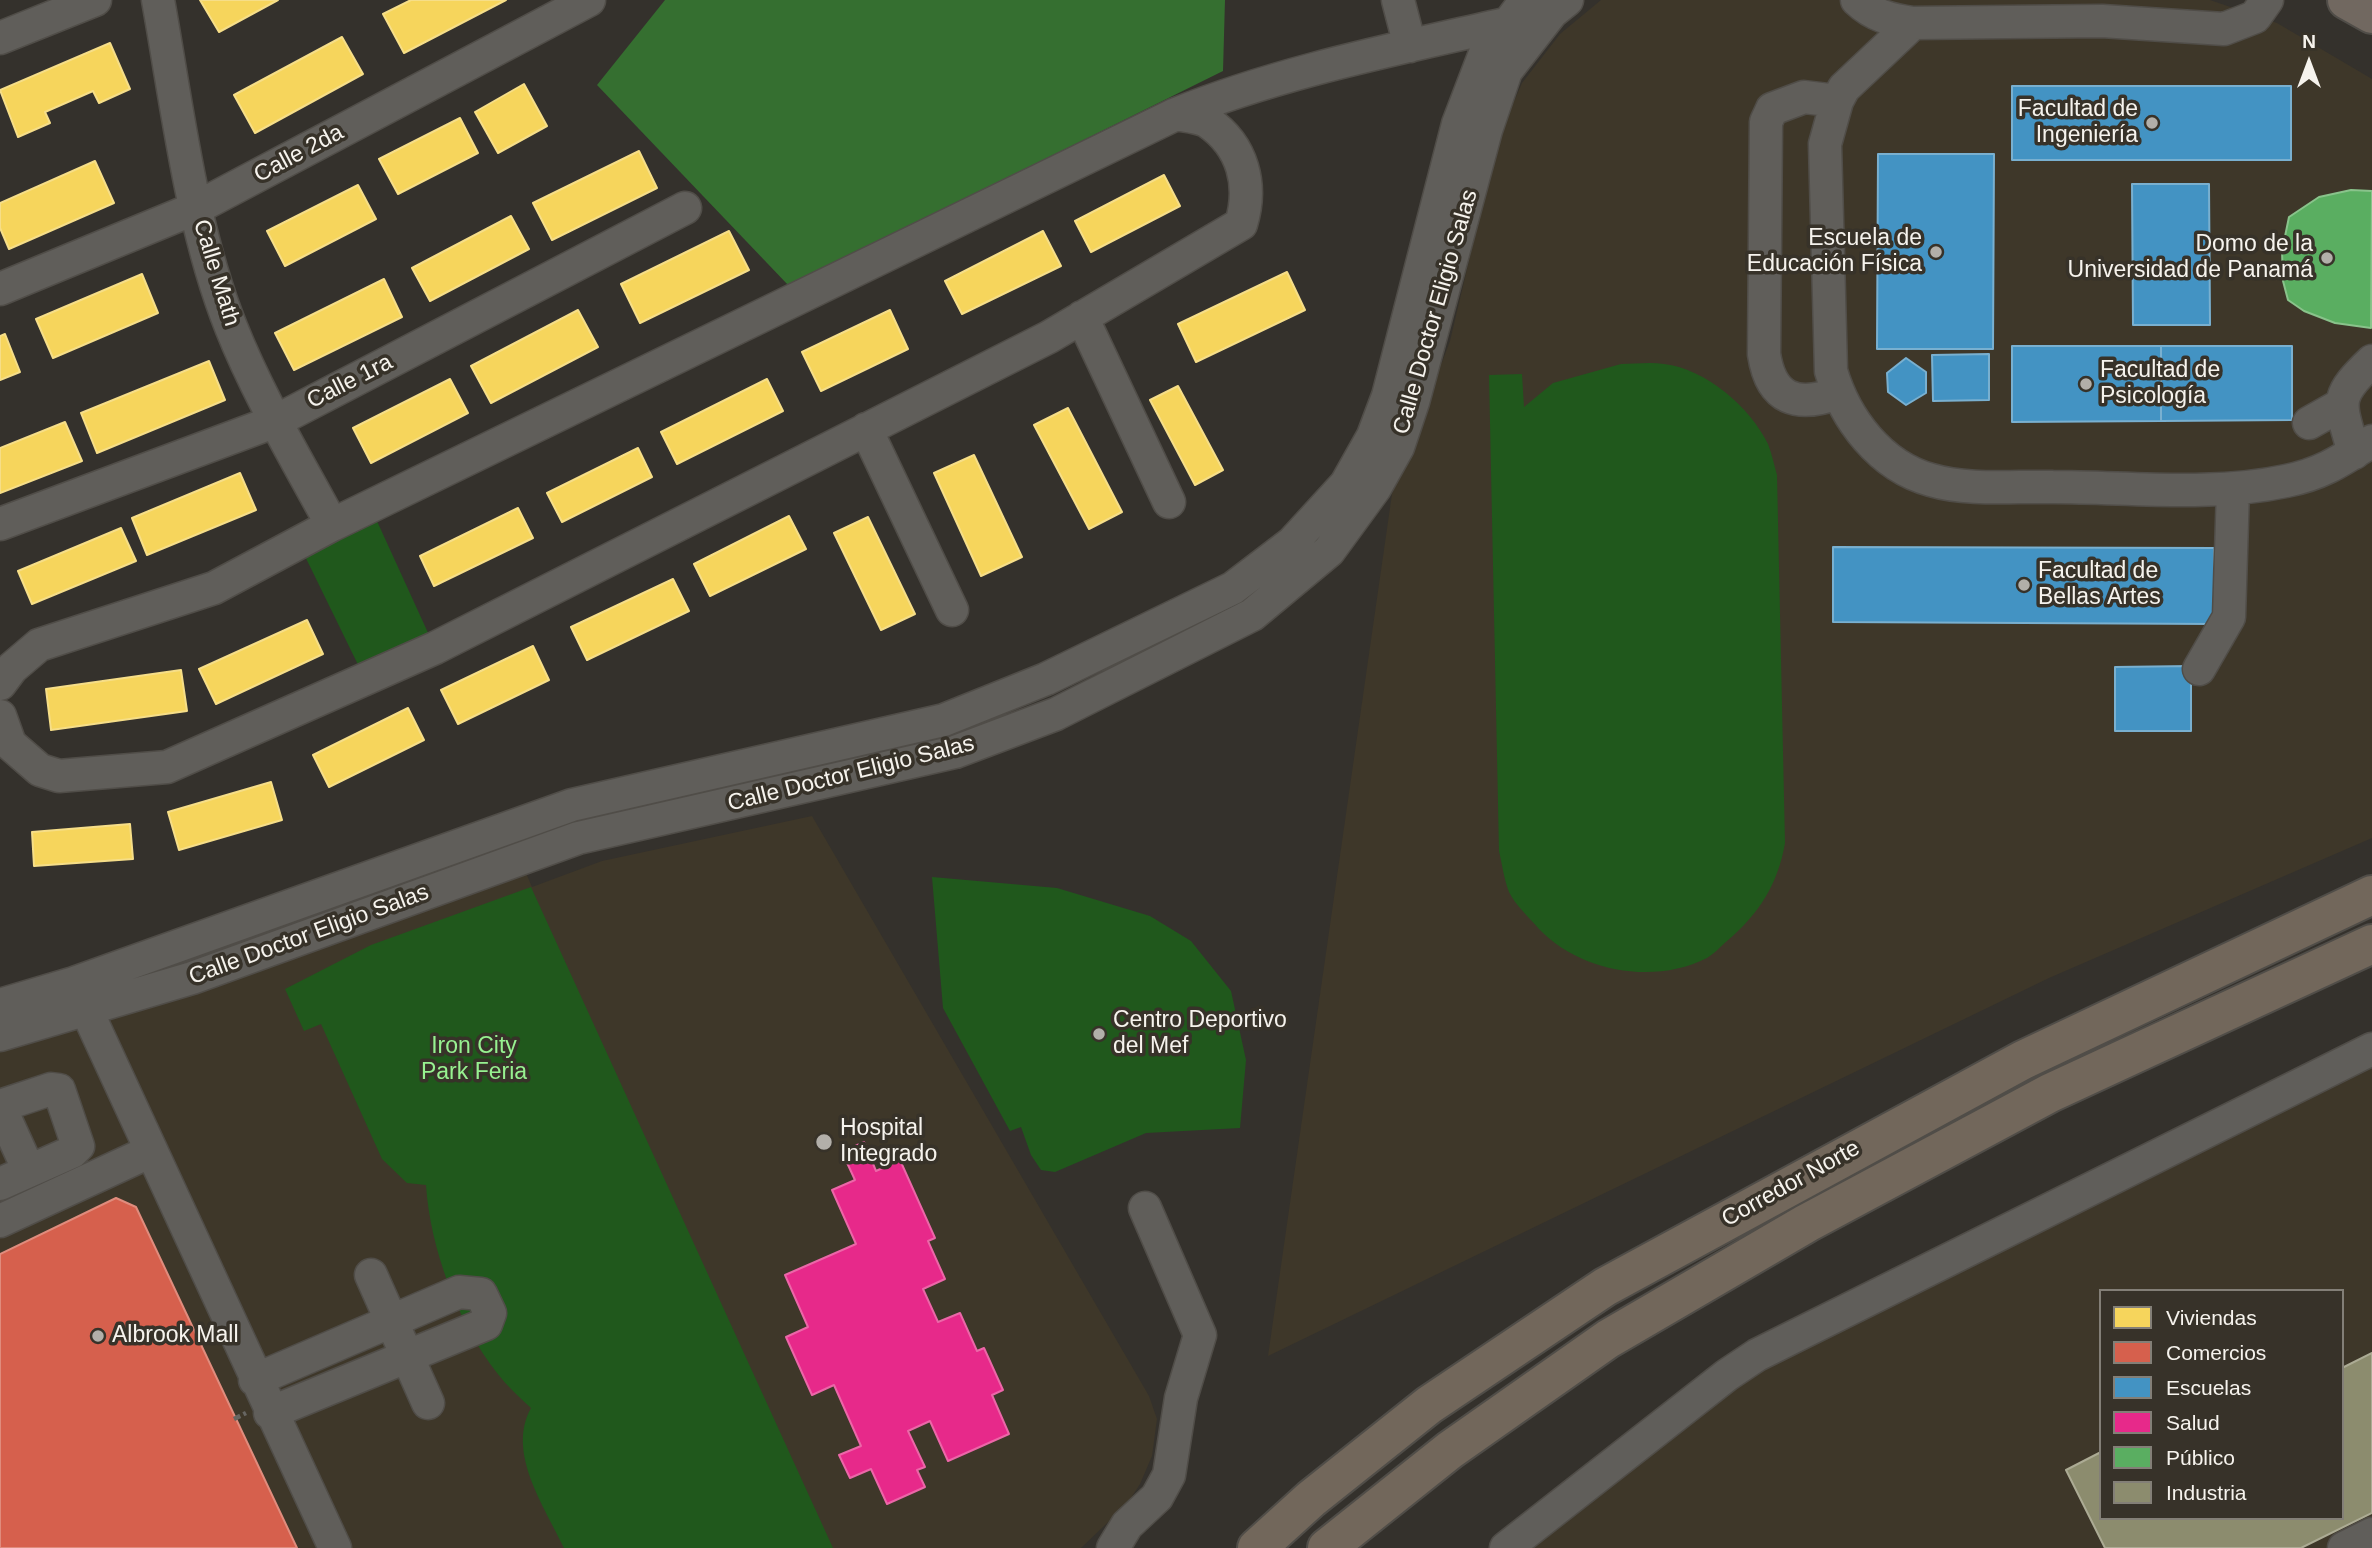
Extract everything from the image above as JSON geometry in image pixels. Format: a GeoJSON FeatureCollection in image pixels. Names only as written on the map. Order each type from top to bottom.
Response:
{"type":"FeatureCollection","features":[{"type":"Feature","properties":{"kind":"highway","name":"Corredor Norte"},"geometry":{"type":"LineString","coordinates":[[1257,1548],[1311,1499],[1429,1405],[1605,1287],[2023,1059],[2372,895]]}},
{"type":"Feature","properties":{"kind":"highway","name":"Corredor Norte"},"geometry":{"type":"LineString","coordinates":[[1327,1548],[1450,1450],[1608,1339],[1771,1244],[2050,1093],[2372,944]]}},
{"type":"Feature","properties":{"kind":"main road"},"geometry":{"type":"LineString","coordinates":[[2347,0],[2372,14]]}},
{"type":"Feature","properties":{"kind":"street"},"geometry":{"type":"LineString","coordinates":[[0,38],[95,0]]}},
{"type":"Feature","properties":{"kind":"street","name":"Calle Math"},"geometry":{"type":"LineString","coordinates":[[158,0],[196,208],[230,326],[276,421],[332,526]]}},
{"type":"Feature","properties":{"kind":"street","name":"Calle 2da"},"geometry":{"type":"LineString","coordinates":[[0,289],[196,208],[589,0]]}},
{"type":"Feature","properties":{"kind":"street"},"geometry":{"type":"LineString","coordinates":[[1398,0],[1410,46]]}},
{"type":"Feature","properties":{"kind":"street","name":"Calle Doctor Eligio Salas"},"geometry":{"type":"LineString","coordinates":[[0,1005],[80,997],[192,978],[579,838],[955,752],[1056,714],[1252,615],[1329,551],[1375,488],[1398,447],[1413,402],[1486,130],[1506,71],[1552,12],[1567,0]]}},
{"type":"Feature","properties":{"kind":"street"},"geometry":{"type":"LineString","coordinates":[[1857,0],[1886,19],[1913,23],[2102,21],[2224,29],[2255,17],[2267,0]]}},
{"type":"Feature","properties":{"kind":"street"},"geometry":{"type":"LineString","coordinates":[[0,684],[12,668],[39,645],[214,588],[332,526],[1176,114],[1231,92],[1410,46],[1517,11]]}},
{"type":"Feature","properties":{"kind":"street","name":"Calle Doctor Eligio Salas"},"geometry":{"type":"LineString","coordinates":[[0,1035],[80,997],[572,804],[944,720],[1046,680],[1233,588],[1292,543],[1346,484],[1373,436],[1388,396],[1458,124],[1484,56],[1517,11]]}},
{"type":"Feature","properties":{"kind":"street"},"geometry":{"type":"LineString","coordinates":[[1913,23],[1862,68],[1837,101],[1825,144],[1831,371],[1838,393],[1861,432],[1888,459],[1931,480],[1978,486],[2233,489],[2286,481],[2330,469],[2363,447],[2341,405],[2343,392],[2350,382],[2372,361]]}},
{"type":"Feature","properties":{"kind":"street"},"geometry":{"type":"LineString","coordinates":[[1837,101],[1804,97],[1772,109],[1766,122],[1764,354],[1772,383],[1786,395],[1812,402],[1838,393]]}},
{"type":"Feature","properties":{"kind":"street"},"geometry":{"type":"LineString","coordinates":[[0,716],[10,744],[40,770],[59,776],[167,767],[435,648],[866,429],[1082,317],[1241,223],[1247,205],[1245,170],[1230,144],[1206,121],[1176,114]]}},
{"type":"Feature","properties":{"kind":"street","name":"Calle 1ra"},"geometry":{"type":"LineString","coordinates":[[0,524],[276,421],[685,208]]}},
{"type":"Feature","properties":{"kind":"street"},"geometry":{"type":"LineString","coordinates":[[1082,317],[1169,502]]}},
{"type":"Feature","properties":{"kind":"street"},"geometry":{"type":"LineString","coordinates":[[2309,423],[2341,405]]}},
{"type":"Feature","properties":{"kind":"street"},"geometry":{"type":"LineString","coordinates":[[866,429],[952,610]]}},
{"type":"Feature","properties":{"kind":"street"},"geometry":{"type":"LineString","coordinates":[[2199,669],[2229,617],[2233,489]]}},
{"type":"Feature","properties":{"kind":"street"},"geometry":{"type":"LineString","coordinates":[[80,997],[149,1152],[335,1548]]}},
{"type":"Feature","properties":{"kind":"street"},"geometry":{"type":"LineString","coordinates":[[1506,1548],[1727,1375],[1757,1355],[2372,1049]]}},
{"type":"Feature","properties":{"kind":"street"},"geometry":{"type":"LineString","coordinates":[[0,1184],[72,1152],[78,1146],[59,1090],[51,1089],[0,1106],[29,1171]]}},
{"type":"Feature","properties":{"kind":"street"},"geometry":{"type":"LineString","coordinates":[[0,1221],[149,1152]]}},
{"type":"Feature","properties":{"kind":"street"},"geometry":{"type":"LineString","coordinates":[[1113,1548],[1127,1525],[1157,1497],[1169,1475],[1181,1398],[1200,1335],[1145,1208]]}},
{"type":"Feature","properties":{"kind":"street"},"geometry":{"type":"LineString","coordinates":[[371,1275],[428,1403]]}},
{"type":"Feature","properties":{"kind":"street"},"geometry":{"type":"LineString","coordinates":[[255,1380],[459,1292],[481,1294],[490,1313],[485,1324],[270,1413]]}},
{"type":"Feature","properties":{"kind":"street"},"geometry":{"type":"LineString","coordinates":[[2344,1548],[2372,1534]]}},
{"type":"Feature","properties":{"kind":"shaded area"},"geometry":{"type":"Polygon","coordinates":[[[1601,0],[2210,0],[2277,23],[2372,79],[2372,838],[2049,978],[1268,1356],[1392,494],[1450,341],[1498,138],[1522,83],[1560,34],[1601,0]]]}},
{"type":"Feature","properties":{"kind":"shaded area","name":"Albrook Mall"},"geometry":{"type":"Polygon","coordinates":[[[812,816],[1149,1396],[1157,1419],[1152,1456],[1140,1484],[1127,1504],[1081,1548],[0,1548],[0,1035],[520,859],[532,887],[602,861],[812,816]]]}},
{"type":"Feature","properties":{"kind":"shaded area"},"geometry":{"type":"Polygon","coordinates":[[[2372,1038],[2372,1548],[1488,1548],[1667,1406],[2372,1038]]]}},
{"type":"Feature","properties":{"kind":"green space"},"geometry":{"type":"Polygon","coordinates":[[[665,0],[1225,0],[1223,71],[789,286],[597,85],[665,0]]]}},
{"type":"Feature","properties":{"kind":"green space"},"geometry":{"type":"Polygon","coordinates":[[[1648,363],[1680,367],[1711,382],[1738,404],[1760,430],[1768,444],[1777,475],[1785,843],[1782,858],[1772,885],[1758,909],[1738,931],[1707,958],[1664,971],[1618,970],[1596,964],[1556,944],[1539,929],[1512,897],[1499,851],[1489,375],[1522,374],[1524,407],[1553,383],[1621,364],[1648,363]]]}},
{"type":"Feature","properties":{"kind":"green space"},"geometry":{"type":"Polygon","coordinates":[[[371,508],[435,648],[365,679],[299,544],[371,508]]]}},
{"type":"Feature","properties":{"kind":"green space","name":"Centro Deportivo del Mef"},"geometry":{"type":"Polygon","coordinates":[[[932,877],[1057,888],[1150,916],[1191,941],[1231,991],[1246,1060],[1240,1128],[1146,1133],[1055,1172],[1041,1170],[1031,1155],[1021,1127],[1010,1131],[943,1008],[932,877]]]}},
{"type":"Feature","properties":{"kind":"green space","name":"Iron City Park Feria"},"geometry":{"type":"Polygon","coordinates":[[[531,887],[833,1548],[564,1548],[539,1498],[525,1461],[524,1425],[531,1408],[497,1373],[458,1308],[433,1234],[426,1185],[407,1183],[382,1159],[321,1024],[304,1031],[285,989],[371,945],[531,887]]]}},
{"type":"Feature","properties":{"kind":"building: Viviendas"},"geometry":{"type":"Polygon","coordinates":[[[200,0],[278,0],[219,32],[200,0]]]}},
{"type":"Feature","properties":{"kind":"building: Viviendas"},"geometry":{"type":"Polygon","coordinates":[[[411,0],[506,0],[404,53],[383,14],[411,0]]]}},
{"type":"Feature","properties":{"kind":"building: Viviendas"},"geometry":{"type":"Polygon","coordinates":[[[342,37],[363,74],[255,133],[234,95],[342,37]]]}},
{"type":"Feature","properties":{"kind":"building: Viviendas"},"geometry":{"type":"Polygon","coordinates":[[[110,43],[130,89],[99,103],[93,91],[45,112],[50,123],[18,137],[0,90],[110,43]]]}},
{"type":"Feature","properties":{"kind":"building: Viviendas"},"geometry":{"type":"Polygon","coordinates":[[[524,84],[547,126],[498,153],[475,112],[524,84]]]}},
{"type":"Feature","properties":{"kind":"building: Viviendas"},"geometry":{"type":"Polygon","coordinates":[[[460,118],[478,153],[398,194],[379,159],[460,118]]]}},
{"type":"Feature","properties":{"kind":"building: Viviendas"},"geometry":{"type":"Polygon","coordinates":[[[639,151],[657,188],[552,240],[533,203],[639,151]]]}},
{"type":"Feature","properties":{"kind":"building: Viviendas"},"geometry":{"type":"Polygon","coordinates":[[[95,161],[114,203],[9,249],[0,228],[0,203],[95,161]]]}},
{"type":"Feature","properties":{"kind":"building: Viviendas"},"geometry":{"type":"Polygon","coordinates":[[[1164,175],[1180,206],[1091,252],[1075,221],[1164,175]]]}},
{"type":"Feature","properties":{"kind":"building: Viviendas"},"geometry":{"type":"Polygon","coordinates":[[[358,185],[376,219],[285,266],[267,231],[358,185]]]}},
{"type":"Feature","properties":{"kind":"building: Viviendas"},"geometry":{"type":"Polygon","coordinates":[[[511,216],[529,249],[430,301],[412,268],[511,216]]]}},
{"type":"Feature","properties":{"kind":"building: Viviendas"},"geometry":{"type":"Polygon","coordinates":[[[729,231],[749,270],[640,323],[621,284],[729,231]]]}},
{"type":"Feature","properties":{"kind":"building: Viviendas"},"geometry":{"type":"Polygon","coordinates":[[[1043,231],[1061,266],[962,314],[945,281],[1043,231]]]}},
{"type":"Feature","properties":{"kind":"building: Viviendas"},"geometry":{"type":"Polygon","coordinates":[[[1287,272],[1305,310],[1196,362],[1178,324],[1287,272]]]}},
{"type":"Feature","properties":{"kind":"building: Viviendas"},"geometry":{"type":"Polygon","coordinates":[[[142,274],[158,313],[53,358],[36,319],[142,274]]]}},
{"type":"Feature","properties":{"kind":"building: Viviendas"},"geometry":{"type":"Polygon","coordinates":[[[384,279],[402,317],[294,370],[275,333],[384,279]]]}},
{"type":"Feature","properties":{"kind":"building: Viviendas"},"geometry":{"type":"Polygon","coordinates":[[[578,310],[598,347],[491,403],[471,366],[578,310]]]}},
{"type":"Feature","properties":{"kind":"building: Viviendas"},"geometry":{"type":"Polygon","coordinates":[[[890,310],[908,349],[821,391],[802,352],[890,310]]]}},
{"type":"Feature","properties":{"kind":"building: Viviendas"},"geometry":{"type":"Polygon","coordinates":[[[5,334],[20,372],[0,380],[0,336],[5,334]]]}},
{"type":"Feature","properties":{"kind":"building: Viviendas"},"geometry":{"type":"Polygon","coordinates":[[[209,361],[225,400],[97,453],[81,413],[209,361]]]}},
{"type":"Feature","properties":{"kind":"building: Viviendas"},"geometry":{"type":"Polygon","coordinates":[[[450,379],[468,413],[371,463],[353,428],[450,379]]]}},
{"type":"Feature","properties":{"kind":"building: Viviendas"},"geometry":{"type":"Polygon","coordinates":[[[767,379],[783,411],[677,464],[661,432],[767,379]]]}},
{"type":"Feature","properties":{"kind":"building: Viviendas"},"geometry":{"type":"Polygon","coordinates":[[[1178,386],[1223,470],[1195,485],[1150,400],[1178,386]]]}},
{"type":"Feature","properties":{"kind":"building: Viviendas"},"geometry":{"type":"Polygon","coordinates":[[[1068,408],[1122,512],[1089,529],[1034,425],[1068,408]]]}},
{"type":"Feature","properties":{"kind":"building: Viviendas"},"geometry":{"type":"Polygon","coordinates":[[[65,422],[82,461],[0,493],[0,448],[65,422]]]}},
{"type":"Feature","properties":{"kind":"building: Viviendas"},"geometry":{"type":"Polygon","coordinates":[[[638,448],[652,477],[562,522],[547,493],[638,448]]]}},
{"type":"Feature","properties":{"kind":"building: Viviendas"},"geometry":{"type":"Polygon","coordinates":[[[974,455],[1022,557],[981,576],[934,473],[974,455]]]}},
{"type":"Feature","properties":{"kind":"building: Viviendas"},"geometry":{"type":"Polygon","coordinates":[[[240,473],[256,510],[147,555],[132,518],[240,473]]]}},
{"type":"Feature","properties":{"kind":"building: Viviendas"},"geometry":{"type":"Polygon","coordinates":[[[518,508],[533,538],[434,586],[420,556],[518,508]]]}},
{"type":"Feature","properties":{"kind":"building: Viviendas"},"geometry":{"type":"Polygon","coordinates":[[[789,516],[806,549],[710,596],[694,564],[789,516]]]}},
{"type":"Feature","properties":{"kind":"building: Viviendas"},"geometry":{"type":"Polygon","coordinates":[[[868,517],[915,614],[881,630],[834,533],[868,517]]]}},
{"type":"Feature","properties":{"kind":"building: Viviendas"},"geometry":{"type":"Polygon","coordinates":[[[121,528],[136,561],[32,604],[18,571],[121,528]]]}},
{"type":"Feature","properties":{"kind":"building: Viviendas"},"geometry":{"type":"Polygon","coordinates":[[[673,579],[689,611],[587,660],[571,627],[673,579]]]}},
{"type":"Feature","properties":{"kind":"building: Viviendas"},"geometry":{"type":"Polygon","coordinates":[[[307,620],[323,654],[216,704],[199,669],[307,620]]]}},
{"type":"Feature","properties":{"kind":"building: Viviendas"},"geometry":{"type":"Polygon","coordinates":[[[533,646],[549,680],[458,724],[441,690],[533,646]]]}},
{"type":"Feature","properties":{"kind":"building: Viviendas"},"geometry":{"type":"Polygon","coordinates":[[[181,670],[187,711],[51,730],[46,689],[181,670]]]}},
{"type":"Feature","properties":{"kind":"building: Viviendas"},"geometry":{"type":"Polygon","coordinates":[[[408,708],[424,740],[329,787],[313,755],[408,708]]]}},
{"type":"Feature","properties":{"kind":"building: Viviendas"},"geometry":{"type":"Polygon","coordinates":[[[271,782],[282,820],[179,850],[168,812],[271,782]]]}},
{"type":"Feature","properties":{"kind":"building: Viviendas"},"geometry":{"type":"Polygon","coordinates":[[[130,824],[133,859],[34,866],[32,832],[130,824]]]}},
{"type":"Feature","properties":{"kind":"building: Comercios","name":"Albrook Mall"},"geometry":{"type":"Polygon","coordinates":[[[116,1198],[136,1207],[297,1548],[0,1548],[0,1254],[116,1198]]]}},
{"type":"Feature","properties":{"kind":"building: Escuelas","name":"Facultad de Ingeniería"},"geometry":{"type":"Polygon","coordinates":[[[2012,86],[2291,86],[2291,160],[2012,160],[2012,86]]]}},
{"type":"Feature","properties":{"kind":"building: Escuelas","name":"Escuela de Educación Física"},"geometry":{"type":"Polygon","coordinates":[[[1878,154],[1994,154],[1993,349],[1877,349],[1878,154]]]}},
{"type":"Feature","properties":{"kind":"building: Escuelas"},"geometry":{"type":"Polygon","coordinates":[[[2132,184],[2209,184],[2210,325],[2133,325],[2132,184]]]}},
{"type":"Feature","properties":{"kind":"building: Escuelas","name":"Facultad de Psicología"},"geometry":{"type":"Polygon","coordinates":[[[2012,346],[2161,346],[2161,421],[2012,422],[2012,346]]]}},
{"type":"Feature","properties":{"kind":"building: Escuelas"},"geometry":{"type":"Polygon","coordinates":[[[2161,346],[2292,346],[2292,420],[2161,421],[2161,346]]]}},
{"type":"Feature","properties":{"kind":"building: Escuelas"},"geometry":{"type":"Polygon","coordinates":[[[1989,354],[1989,400],[1933,401],[1932,355],[1989,354]]]}},
{"type":"Feature","properties":{"kind":"building: Escuelas"},"geometry":{"type":"Polygon","coordinates":[[[1906,358],[1926,372],[1926,393],[1906,405],[1888,392],[1887,373],[1906,358]]]}},
{"type":"Feature","properties":{"kind":"building: Escuelas","name":"Facultad de Bellas Artes"},"geometry":{"type":"Polygon","coordinates":[[[1833,547],[2214,548],[2214,624],[1833,622],[1833,547]]]}},
{"type":"Feature","properties":{"kind":"building: Escuelas"},"geometry":{"type":"Polygon","coordinates":[[[2191,666],[2191,731],[2115,731],[2115,667],[2191,666]]]}},
{"type":"Feature","properties":{"kind":"building: Salud"},"geometry":{"type":"Polygon","coordinates":[[[864,1142],[876,1171],[900,1160],[935,1238],[928,1241],[945,1279],[923,1289],[938,1322],[960,1313],[977,1351],[984,1348],[1003,1390],[992,1395],[1009,1434],[948,1461],[930,1421],[908,1431],[925,1467],[917,1470],[925,1487],[887,1504],[871,1469],[850,1478],[839,1455],[861,1446],[834,1385],[812,1395],[786,1337],[808,1327],[785,1275],[856,1244],[832,1190],[855,1180],[842,1152],[864,1142]]]}},
{"type":"Feature","properties":{"kind":"building: Público","name":"Domo de la Universidad de Panamá"},"geometry":{"type":"Polygon","coordinates":[[[2351,190],[2372,191],[2371,328],[2335,323],[2304,311],[2288,300],[2283,281],[2282,251],[2289,217],[2319,197],[2351,190]]]}},
{"type":"Feature","properties":{"kind":"building: Industria"},"geometry":{"type":"Polygon","coordinates":[[[2372,1353],[2372,1513],[2301,1548],[2105,1548],[2066,1470],[2099,1453],[2099,1520],[2344,1520],[2344,1367],[2372,1353]]]}},
{"type":"Feature","properties":{"kind":"place","name":"Facultad de Ingeniería"},"geometry":{"type":"Point","coordinates":[2152,123]}},
{"type":"Feature","properties":{"kind":"place","name":"Escuela de Educación Física"},"geometry":{"type":"Point","coordinates":[1936,252]}},
{"type":"Feature","properties":{"kind":"place","name":"Domo de la Universidad de Panamá"},"geometry":{"type":"Point","coordinates":[2327,258]}},
{"type":"Feature","properties":{"kind":"place","name":"Facultad de Psicología"},"geometry":{"type":"Point","coordinates":[2086,384]}},
{"type":"Feature","properties":{"kind":"place","name":"Facultad de Bellas Artes"},"geometry":{"type":"Point","coordinates":[2024,585]}},
{"type":"Feature","properties":{"kind":"place","name":"Centro Deportivo del Mef"},"geometry":{"type":"Point","coordinates":[1099,1034]}},
{"type":"Feature","properties":{"kind":"place","name":"Hospital Integrado"},"geometry":{"type":"Point","coordinates":[824,1142]}},
{"type":"Feature","properties":{"kind":"place","name":"Albrook Mall"},"geometry":{"type":"Point","coordinates":[98,1336]}}]}
